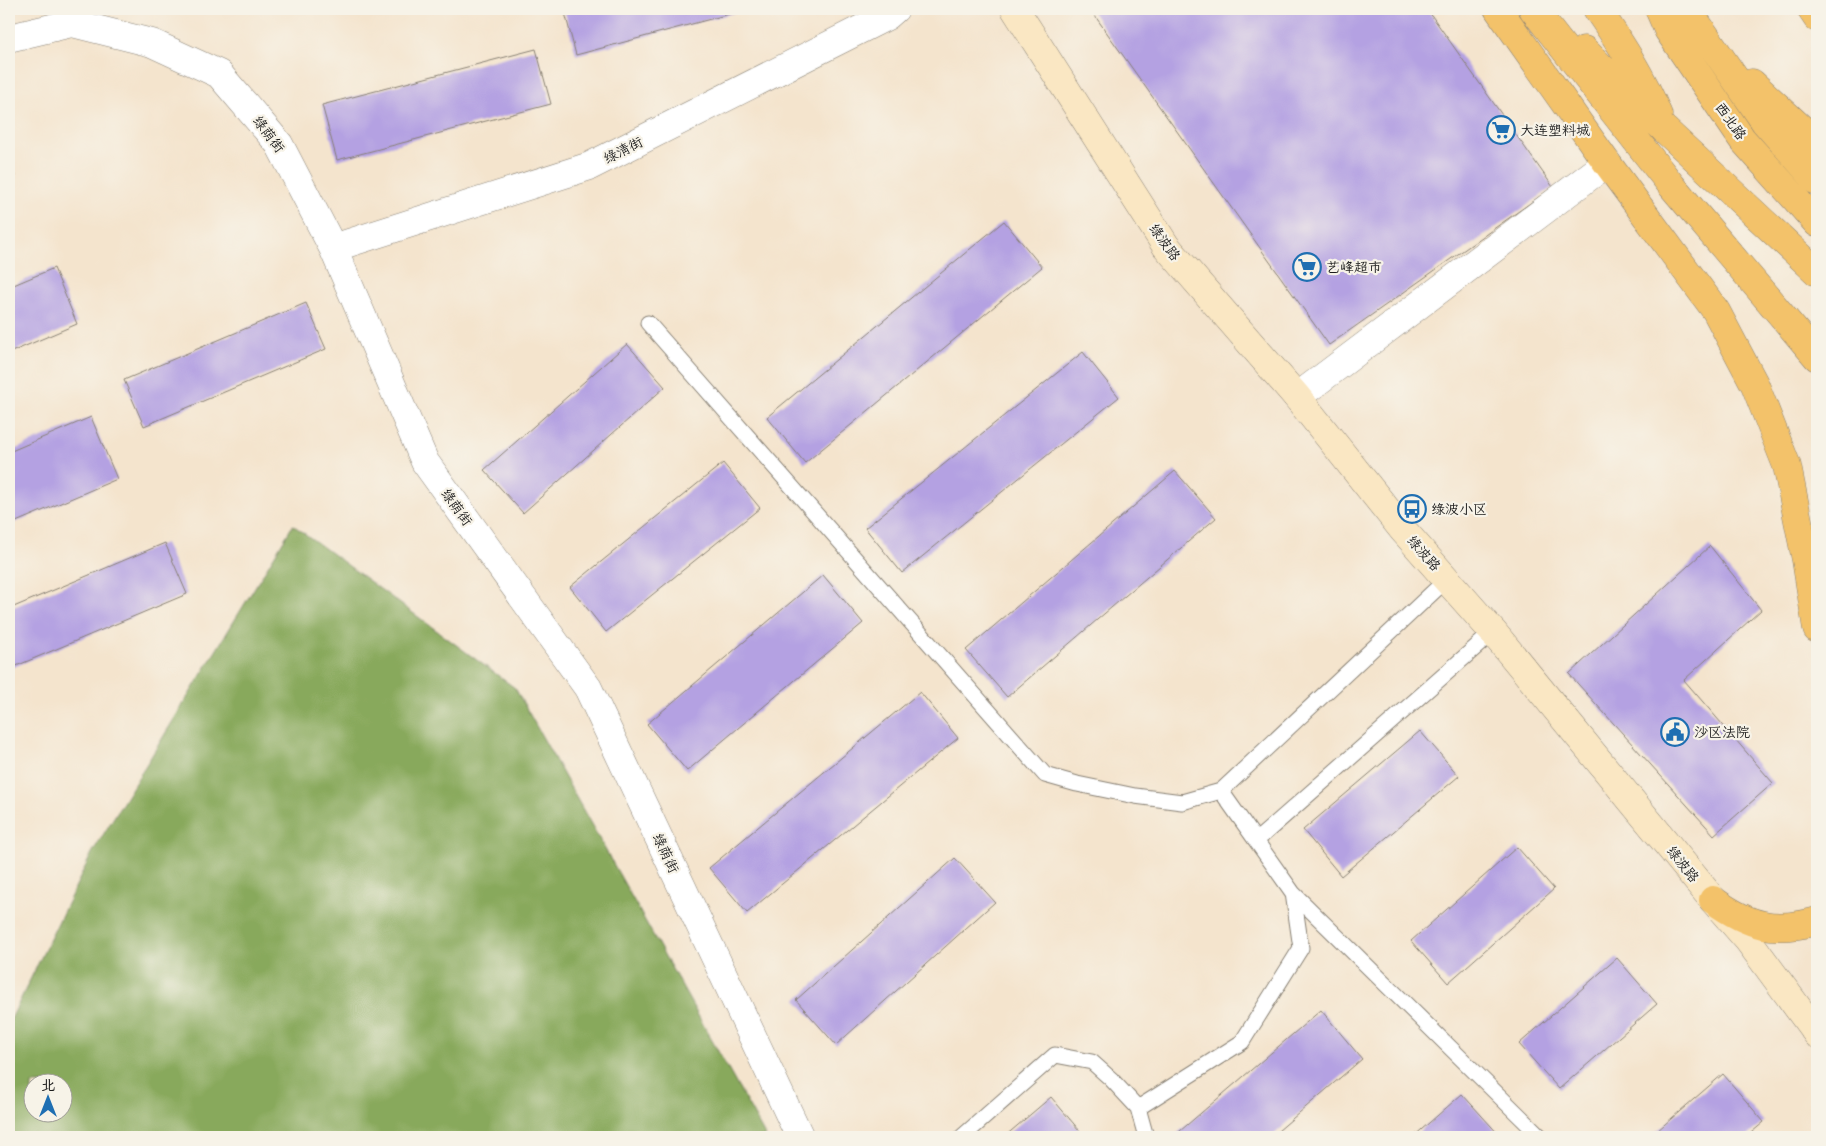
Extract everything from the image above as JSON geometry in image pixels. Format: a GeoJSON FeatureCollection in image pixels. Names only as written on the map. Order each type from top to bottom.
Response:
{"type":"FeatureCollection","features":[{"type":"Feature","properties":{"kind":"highway"},"geometry":{"type":"LineString","coordinates":[[1498,9],[1716,311],[1755,385],[1787,466],[1806,560],[1817,629]]}},
{"type":"Feature","properties":{"kind":"highway"},"geometry":{"type":"LineString","coordinates":[[1533,9],[1672,186],[1817,357]]}},
{"type":"Feature","properties":{"kind":"highway"},"geometry":{"type":"LineString","coordinates":[[1542,9],[1664,129],[1817,272]]}},
{"type":"Feature","properties":{"kind":"highway"},"geometry":{"type":"LineString","coordinates":[[1596,9],[1628,54],[1649,94],[1664,129]]}},
{"type":"Feature","properties":{"kind":"highway","name":"西北路"},"geometry":{"type":"LineString","coordinates":[[1659,9],[1668,30],[1742,139],[1817,223]]}},
{"type":"Feature","properties":{"kind":"highway","name":"西北路"},"geometry":{"type":"LineString","coordinates":[[1689,9],[1764,122],[1817,181]]}},
{"type":"Feature","properties":{"kind":"highway"},"geometry":{"type":"LineString","coordinates":[[1811,9],[1817,18]]}},
{"type":"Feature","properties":{"kind":"highway"},"geometry":{"type":"LineString","coordinates":[[1710,42],[1784,114],[1817,143]]}},
{"type":"Feature","properties":{"kind":"highway"},"geometry":{"type":"LineString","coordinates":[[1713,900],[1734,915],[1756,924],[1777,927],[1817,921]]}},
{"type":"Feature","properties":{"kind":"street","name":"绿清街"},"geometry":{"type":"LineString","coordinates":[[333,248],[590,166],[887,16],[895,9]]}},
{"type":"Feature","properties":{"kind":"street","name":"绿波路"},"geometry":{"type":"LineString","coordinates":[[1016,9],[1166,246],[1297,397],[1403,530],[1493,632],[1748,940],[1817,1034]]}},
{"type":"Feature","properties":{"kind":"street","name":"绿荫街"},"geometry":{"type":"LineString","coordinates":[[9,38],[72,23],[152,43],[220,74],[279,144],[333,248],[425,462],[588,688],[800,1137]]}},
{"type":"Feature","properties":{"kind":"street"},"geometry":{"type":"LineString","coordinates":[[1297,397],[1607,162]]}},
{"type":"Feature","properties":{"kind":"lane"},"geometry":{"type":"LineString","coordinates":[[648,323],[1045,776],[1135,796],[1182,802],[1220,791],[1447,579]]}},
{"type":"Feature","properties":{"kind":"lane"},"geometry":{"type":"LineString","coordinates":[[1257,840],[1493,632]]}},
{"type":"Feature","properties":{"kind":"lane"},"geometry":{"type":"LineString","coordinates":[[1220,791],[1257,840],[1293,893],[1541,1137]]}},
{"type":"Feature","properties":{"kind":"lane"},"geometry":{"type":"LineString","coordinates":[[1138,1108],[1242,1042],[1301,948],[1293,893]]}},
{"type":"Feature","properties":{"kind":"lane"},"geometry":{"type":"LineString","coordinates":[[962,1137],[1055,1055],[1092,1062],[1111,1079],[1138,1108],[1146,1137]]}},
{"type":"Feature","properties":{"kind":"green space"},"geometry":{"type":"Polygon","coordinates":[[[293,525],[515,688],[766,1137],[9,1137],[9,1023],[92,853],[293,525]]]}},
{"type":"Feature","properties":{"kind":"building"},"geometry":{"type":"Polygon","coordinates":[[[564,9],[748,9],[576,55],[564,9]]]}},
{"type":"Feature","properties":{"kind":"building","name":"大连塑料城"},"geometry":{"type":"Polygon","coordinates":[[[1090,9],[1427,9],[1553,187],[1329,345],[1090,9]]]}},
{"type":"Feature","properties":{"kind":"building"},"geometry":{"type":"Polygon","coordinates":[[[536,49],[551,104],[337,160],[322,105],[536,49]]]}},
{"type":"Feature","properties":{"kind":"building"},"geometry":{"type":"Polygon","coordinates":[[[9,162],[15,176],[9,179],[9,162]]]}},
{"type":"Feature","properties":{"kind":"building"},"geometry":{"type":"Polygon","coordinates":[[[1004,221],[1042,267],[805,463],[767,417],[1004,221]]]}},
{"type":"Feature","properties":{"kind":"building"},"geometry":{"type":"Polygon","coordinates":[[[54,268],[77,324],[9,353],[9,287],[54,268]]]}},
{"type":"Feature","properties":{"kind":"building"},"geometry":{"type":"Polygon","coordinates":[[[306,303],[326,349],[144,426],[124,380],[306,303]]]}},
{"type":"Feature","properties":{"kind":"building"},"geometry":{"type":"Polygon","coordinates":[[[627,344],[665,387],[523,513],[484,470],[627,344]]]}},
{"type":"Feature","properties":{"kind":"building"},"geometry":{"type":"Polygon","coordinates":[[[1083,352],[1119,397],[902,573],[865,528],[1083,352]]]}},
{"type":"Feature","properties":{"kind":"building"},"geometry":{"type":"Polygon","coordinates":[[[91,417],[117,479],[9,525],[9,452],[91,417]]]}},
{"type":"Feature","properties":{"kind":"building"},"geometry":{"type":"Polygon","coordinates":[[[723,463],[760,508],[606,632],[570,587],[723,463]]]}},
{"type":"Feature","properties":{"kind":"building"},"geometry":{"type":"Polygon","coordinates":[[[1175,471],[1216,518],[1007,697],[966,650],[1175,471]]]}},
{"type":"Feature","properties":{"kind":"building"},"geometry":{"type":"Polygon","coordinates":[[[165,543],[187,594],[9,669],[9,609],[165,543]]]}},
{"type":"Feature","properties":{"kind":"building","name":"沙区法院"},"geometry":{"type":"Polygon","coordinates":[[[1710,546],[1761,610],[1684,680],[1773,783],[1714,835],[1569,674],[1710,546]]]}},
{"type":"Feature","properties":{"kind":"building"},"geometry":{"type":"Polygon","coordinates":[[[823,575],[863,623],[687,771],[647,724],[823,575]]]}},
{"type":"Feature","properties":{"kind":"building"},"geometry":{"type":"Polygon","coordinates":[[[920,692],[958,738],[747,913],[709,868],[920,692]]]}},
{"type":"Feature","properties":{"kind":"building"},"geometry":{"type":"Polygon","coordinates":[[[1420,731],[1459,776],[1341,876],[1303,830],[1420,731]]]}},
{"type":"Feature","properties":{"kind":"building"},"geometry":{"type":"Polygon","coordinates":[[[1517,847],[1554,889],[1448,983],[1411,941],[1517,847]]]}},
{"type":"Feature","properties":{"kind":"building"},"geometry":{"type":"Polygon","coordinates":[[[955,858],[995,902],[836,1045],[796,1000],[955,858]]]}},
{"type":"Feature","properties":{"kind":"building"},"geometry":{"type":"Polygon","coordinates":[[[1617,958],[1657,1004],[1559,1089],[1519,1044],[1617,958]]]}},
{"type":"Feature","properties":{"kind":"building"},"geometry":{"type":"Polygon","coordinates":[[[1321,1010],[1362,1059],[1271,1137],[1173,1137],[1321,1010]]]}},
{"type":"Feature","properties":{"kind":"building"},"geometry":{"type":"Polygon","coordinates":[[[1723,1074],[1764,1122],[1746,1137],[1650,1137],[1723,1074]]]}},
{"type":"Feature","properties":{"kind":"building"},"geometry":{"type":"Polygon","coordinates":[[[1462,1094],[1501,1137],[1413,1137],[1462,1094]]]}},
{"type":"Feature","properties":{"kind":"building"},"geometry":{"type":"Polygon","coordinates":[[[1051,1097],[1085,1137],[1004,1137],[1051,1097]]]}},
{"type":"Feature","properties":{"kind":"place","name":"大连塑料城"},"geometry":{"type":"Point","coordinates":[1501,130]}},
{"type":"Feature","properties":{"kind":"place","name":"艺峰超市"},"geometry":{"type":"Point","coordinates":[1307,267]}},
{"type":"Feature","properties":{"kind":"place","name":"绿波小区"},"geometry":{"type":"Point","coordinates":[1412,509]}},
{"type":"Feature","properties":{"kind":"place","name":"沙区法院"},"geometry":{"type":"Point","coordinates":[1675,732]}}]}
